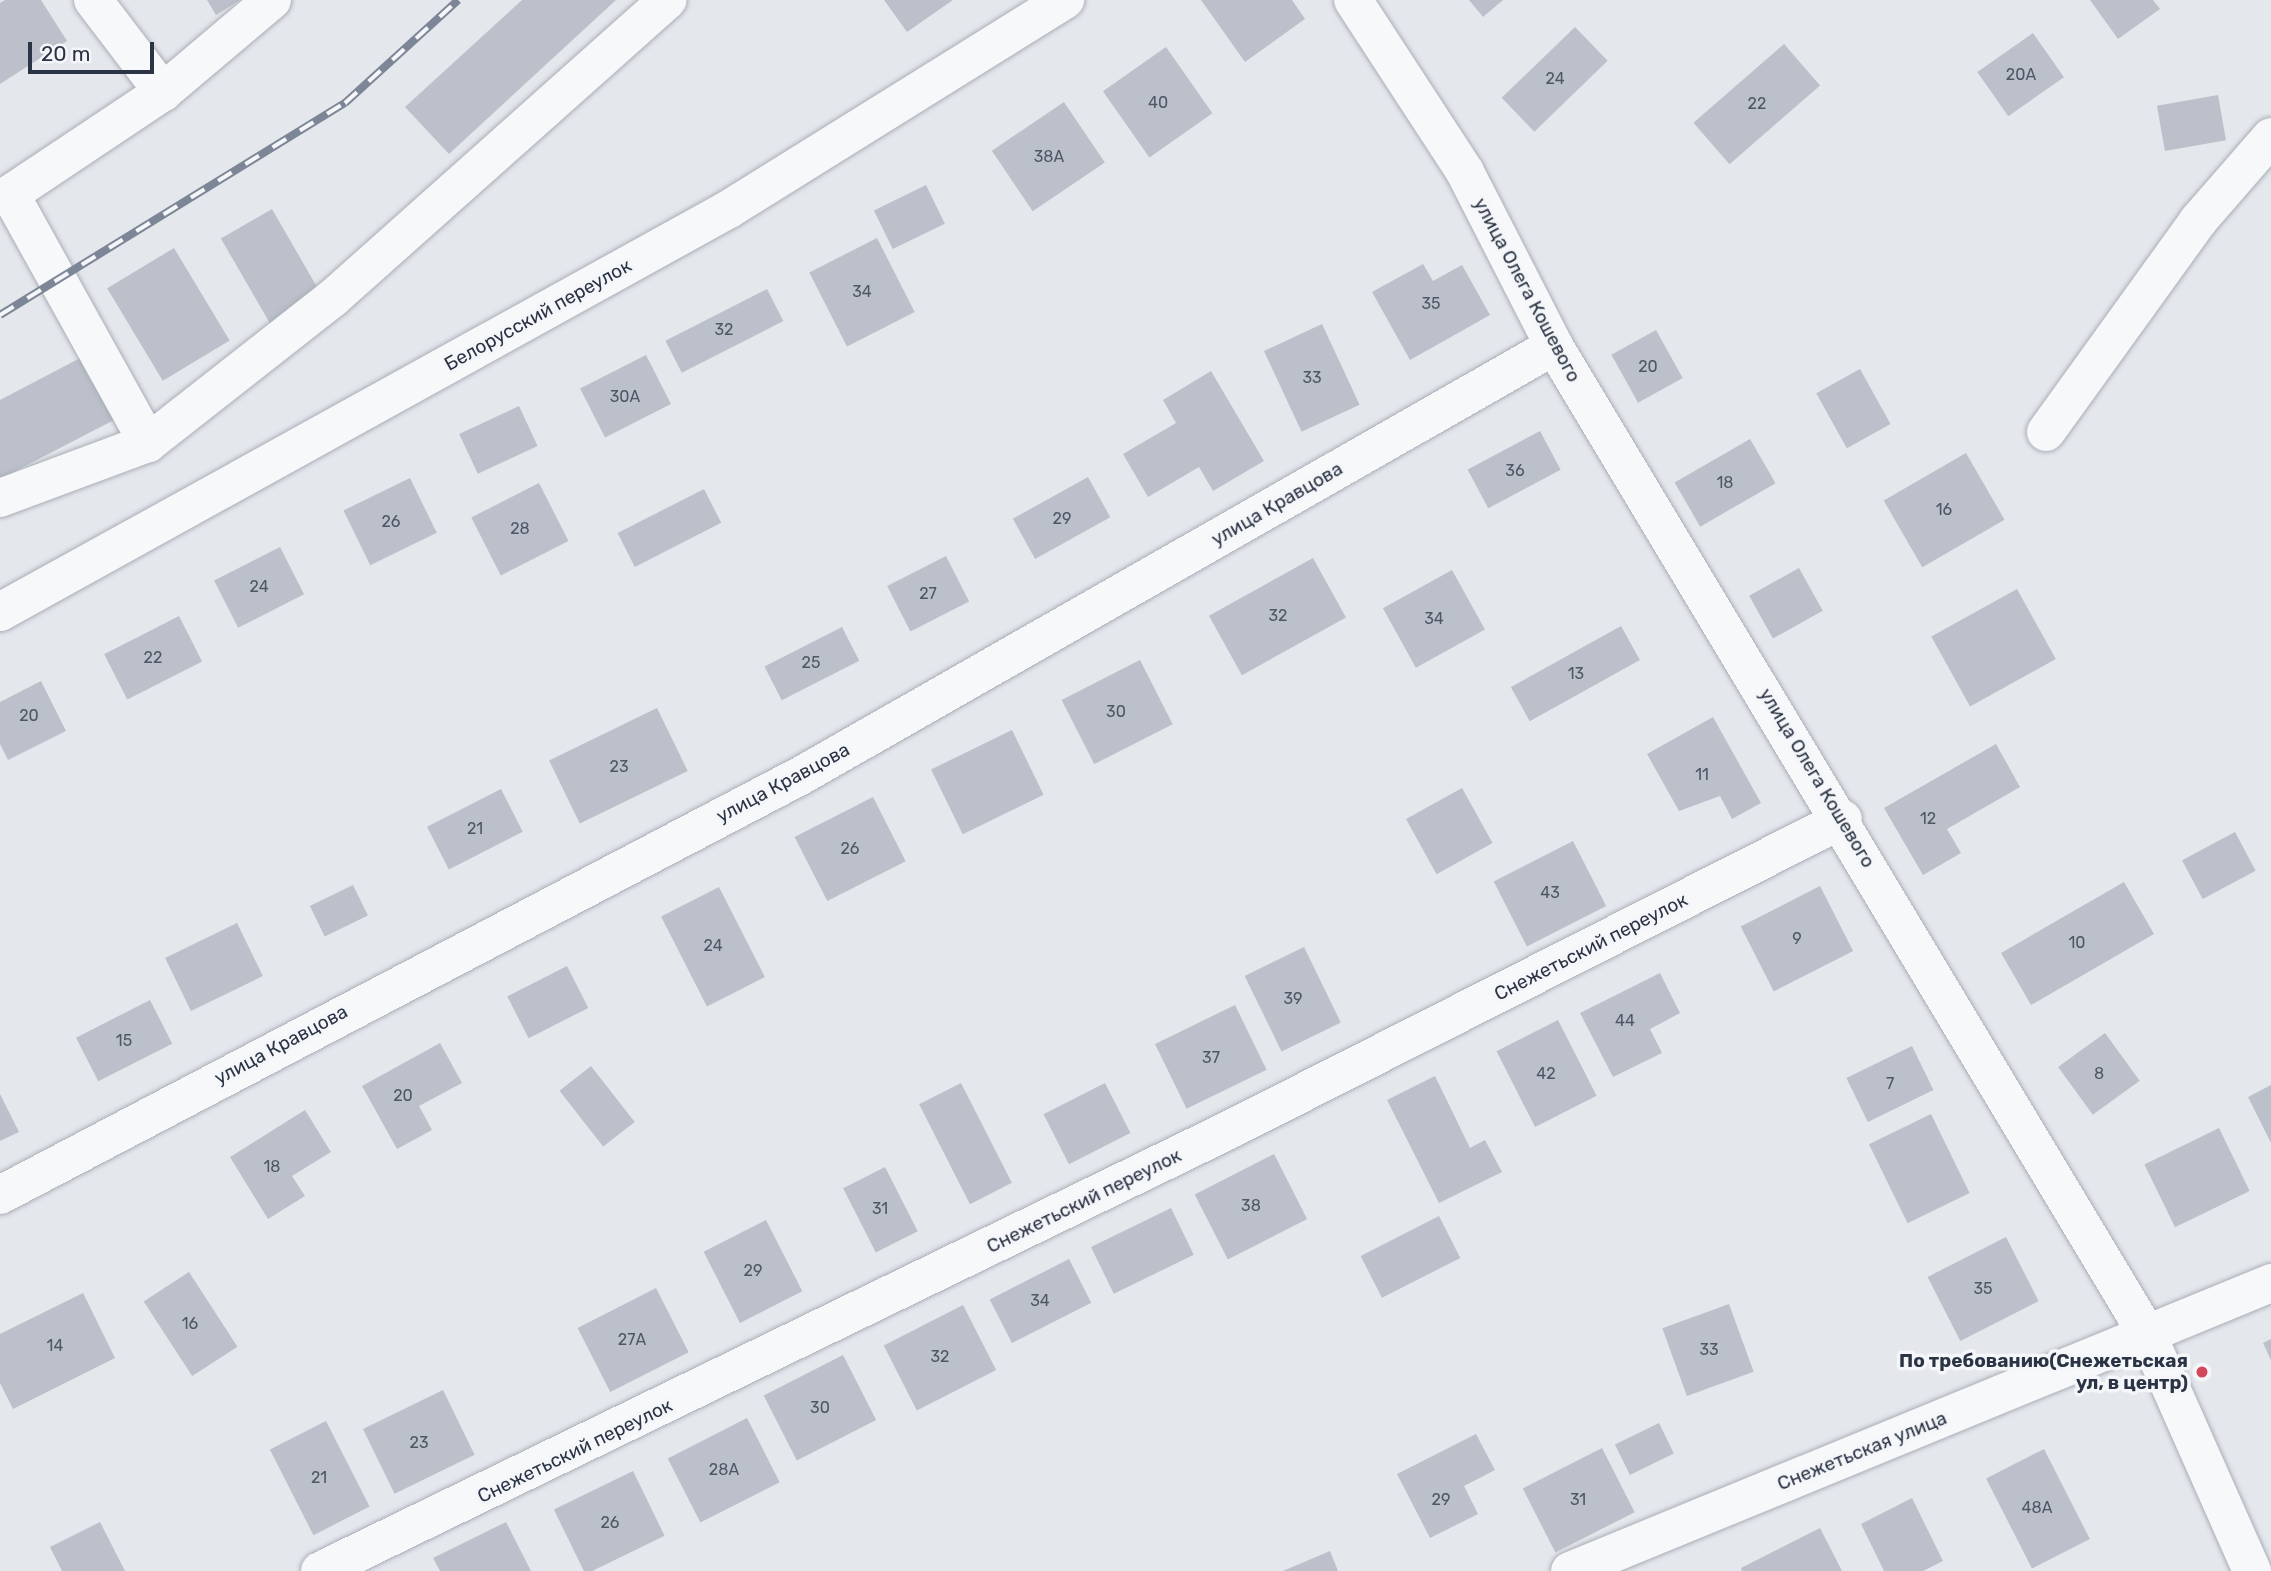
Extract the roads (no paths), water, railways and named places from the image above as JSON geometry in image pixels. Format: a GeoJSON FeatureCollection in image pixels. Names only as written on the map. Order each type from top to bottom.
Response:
{"type":"FeatureCollection","features":[{"type":"Feature","properties":{"kind":"street"},"geometry":{"type":"LineString","coordinates":[[93,0],[163,92]]}},
{"type":"Feature","properties":{"kind":"street"},"geometry":{"type":"LineString","coordinates":[[148,443],[10,194],[163,92],[272,0]]}},
{"type":"Feature","properties":{"kind":"street"},"geometry":{"type":"LineString","coordinates":[[0,498],[148,443],[333,298],[667,0]]}},
{"type":"Feature","properties":{"kind":"street","name":"Белорусский переулок"},"geometry":{"type":"LineString","coordinates":[[0,612],[729,209],[1065,0]]}},
{"type":"Feature","properties":{"kind":"street","name":"улица Олега Кошевого"},"geometry":{"type":"LineString","coordinates":[[1353,0],[1465,172],[1553,346],[1843,819],[2147,1335],[2252,1571]]}},
{"type":"Feature","properties":{"kind":"street"},"geometry":{"type":"LineString","coordinates":[[2046,432],[2198,221],[2271,137]]}},
{"type":"Feature","properties":{"kind":"street","name":"улица Кравцова"},"geometry":{"type":"LineString","coordinates":[[0,1195],[802,775],[1553,346]]}},
{"type":"Feature","properties":{"kind":"street","name":"Снежетьский переулок"},"geometry":{"type":"LineString","coordinates":[[320,1571],[1229,1130],[1843,819]]}},
{"type":"Feature","properties":{"kind":"street","name":"Снежетьская улица"},"geometry":{"type":"LineString","coordinates":[[1570,1571],[2271,1283]]}},
{"type":"Feature","properties":{"kind":"railway"},"geometry":{"type":"LineString","coordinates":[[0,315],[345,103],[458,0]]}},
{"type":"Feature","properties":{"kind":"place","name":"По требованию(Снежетьская ул, в центр)"},"geometry":{"type":"Point","coordinates":[2202,1372]}}]}
